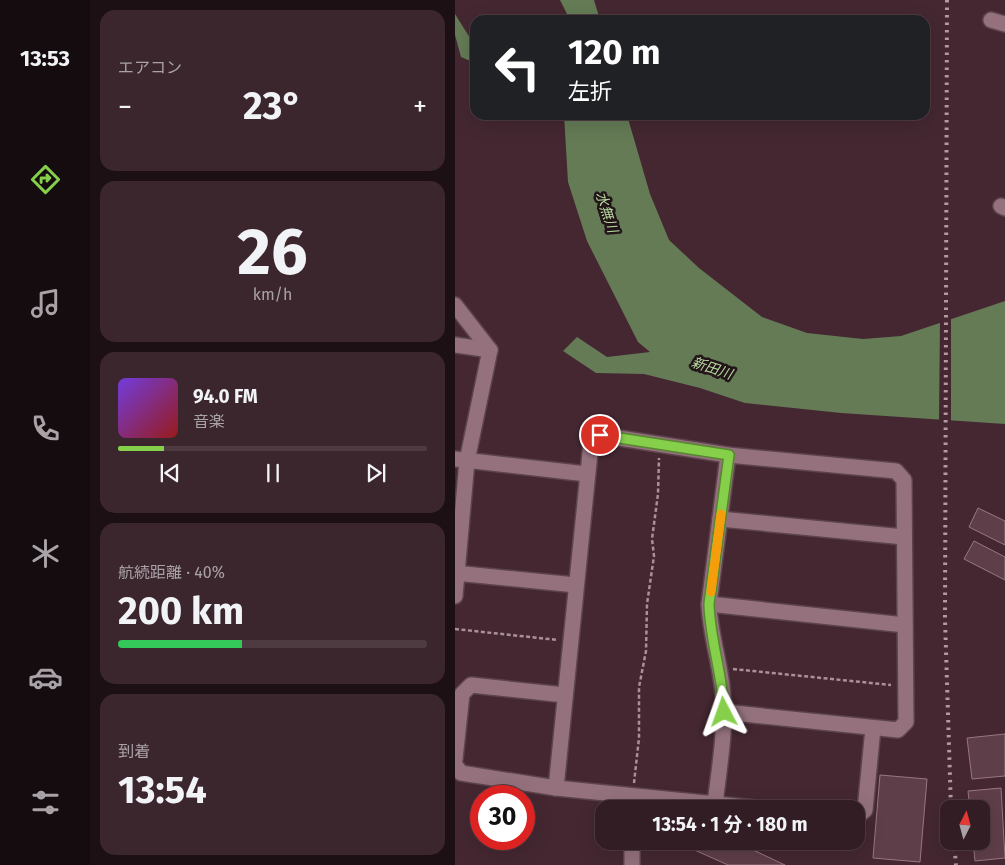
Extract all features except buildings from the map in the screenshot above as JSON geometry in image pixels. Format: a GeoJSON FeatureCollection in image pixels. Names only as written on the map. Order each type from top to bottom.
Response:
{"type":"FeatureCollection","features":[{"type":"Feature","properties":{"kind":"street"},"geometry":{"type":"LineString","coordinates":[[455,305],[490,350]]}},
{"type":"Feature","properties":{"kind":"street"},"geometry":{"type":"LineString","coordinates":[[455,345],[490,350]]}},
{"type":"Feature","properties":{"kind":"street"},"geometry":{"type":"LineString","coordinates":[[455,596],[461,460],[490,350]]}},
{"type":"Feature","properties":{"kind":"street"},"geometry":{"type":"LineString","coordinates":[[556,788],[587,474],[591,443],[600,435],[729,455],[896,472],[904,480],[906,722],[898,730],[724,712]]}},
{"type":"Feature","properties":{"kind":"street"},"geometry":{"type":"LineString","coordinates":[[715,800],[724,712],[719,668],[710,628],[709,604],[729,455]]}},
{"type":"Feature","properties":{"kind":"street"},"geometry":{"type":"LineString","coordinates":[[461,460],[587,474]]}},
{"type":"Feature","properties":{"kind":"street"},"geometry":{"type":"LineString","coordinates":[[720,519],[904,538]]}},
{"type":"Feature","properties":{"kind":"street"},"geometry":{"type":"LineString","coordinates":[[456,573],[576,585]]}},
{"type":"Feature","properties":{"kind":"street"},"geometry":{"type":"LineString","coordinates":[[709,604],[905,625]]}},
{"type":"Feature","properties":{"kind":"street"},"geometry":{"type":"LineString","coordinates":[[455,759],[462,694],[471,686],[565,695]]}},
{"type":"Feature","properties":{"kind":"street"},"geometry":{"type":"LineString","coordinates":[[865,810],[873,728]]}},
{"type":"Feature","properties":{"kind":"street"},"geometry":{"type":"LineString","coordinates":[[455,765],[461,773],[621,800]]}},
{"type":"Feature","properties":{"kind":"street"},"geometry":{"type":"LineString","coordinates":[[632,850],[632,865]]}},
{"type":"Feature","properties":{"kind":"path"},"geometry":{"type":"LineString","coordinates":[[632,800],[639,738],[639,687],[647,650],[647,604],[654,556],[652,538],[658,494],[659,444]]}},
{"type":"Feature","properties":{"kind":"path"},"geometry":{"type":"LineString","coordinates":[[455,629],[570,642]]}},
{"type":"Feature","properties":{"kind":"path"},"geometry":{"type":"LineString","coordinates":[[719,668],[906,687]]}},
{"type":"Feature","properties":{"kind":"water"},"geometry":{"type":"Polygon","coordinates":[[[560,0],[594,0],[598,15],[568,15],[560,0]]]}},
{"type":"Feature","properties":{"kind":"water"},"geometry":{"type":"Polygon","coordinates":[[[455,14],[470,38],[470,61],[461,57],[455,35],[455,14]]]}},
{"type":"Feature","properties":{"kind":"water"},"geometry":{"type":"Polygon","coordinates":[[[564,120],[628,120],[650,194],[669,240],[699,268],[762,317],[807,333],[863,339],[901,336],[1005,301],[1005,424],[841,413],[745,403],[700,388],[644,374],[596,373],[563,351],[577,337],[607,357],[650,352],[638,342],[587,241],[568,182],[564,120]]]}},
{"type":"Feature","properties":{"kind":"pier"},"geometry":{"type":"Polygon","coordinates":[[[951,317],[951,423],[939,422],[940,320],[951,317]]]}},
{"type":"Feature","properties":{"kind":"railway"},"geometry":{"type":"LineString","coordinates":[[947,0],[945,619],[951,800]]}},
{"type":"Feature","properties":{"kind":"railway"},"geometry":{"type":"LineString","coordinates":[[955,850],[956,865]]}},
{"type":"Feature","properties":{"kind":"slow traffic"},"geometry":{"type":"LineString","coordinates":[[711,592],[721,514]]}},
{"type":"Feature","properties":{"kind":"route"},"geometry":{"type":"LineString","coordinates":[[600,435],[729,455],[709,604],[710,628],[719,668],[724,712]]}},
{"type":"Feature","properties":{"kind":"water label","name":"水無川"},"geometry":{"type":"Point","coordinates":[607,212]}},
{"type":"Feature","properties":{"kind":"water label","name":"新田川"},"geometry":{"type":"Point","coordinates":[712,368]}}]}
